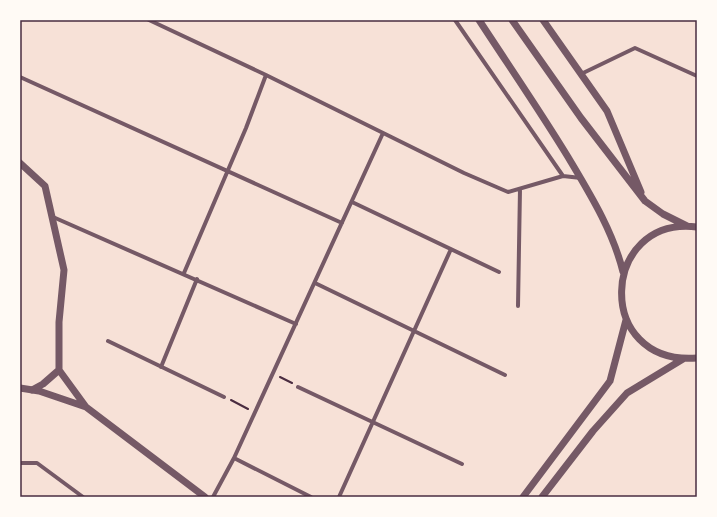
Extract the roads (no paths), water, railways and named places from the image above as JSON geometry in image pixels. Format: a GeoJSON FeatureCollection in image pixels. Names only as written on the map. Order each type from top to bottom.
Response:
{"type":"FeatureCollection","features":[{"type":"Feature","properties":{"kind":"street"},"geometry":{"type":"LineString","coordinates":[[148,20],[157,22],[266,74],[464,173],[508,192],[563,176],[581,178]]}},
{"type":"Feature","properties":{"kind":"street"},"geometry":{"type":"LineString","coordinates":[[455,20],[563,176]]}},
{"type":"Feature","properties":{"kind":"street"},"geometry":{"type":"LineString","coordinates":[[478,20],[555,135],[581,178],[616,245],[624,272]]}},
{"type":"Feature","properties":{"kind":"street"},"geometry":{"type":"LineString","coordinates":[[512,20],[581,118],[645,201],[663,214],[686,226]]}},
{"type":"Feature","properties":{"kind":"street"},"geometry":{"type":"LineString","coordinates":[[543,20],[607,111],[645,201]]}},
{"type":"Feature","properties":{"kind":"street"},"geometry":{"type":"LineString","coordinates":[[581,74],[635,48],[697,76]]}},
{"type":"Feature","properties":{"kind":"street"},"geometry":{"type":"LineString","coordinates":[[184,274],[246,128],[266,74]]}},
{"type":"Feature","properties":{"kind":"street"},"geometry":{"type":"LineString","coordinates":[[20,77],[342,223]]}},
{"type":"Feature","properties":{"kind":"street"},"geometry":{"type":"LineString","coordinates":[[213,497],[234,458],[383,133]]}},
{"type":"Feature","properties":{"kind":"street"},"geometry":{"type":"LineString","coordinates":[[20,163],[45,186],[54,217],[64,270],[59,322],[60,370],[86,407],[206,497]]}},
{"type":"Feature","properties":{"kind":"street"},"geometry":{"type":"LineString","coordinates":[[518,306],[520,189]]}},
{"type":"Feature","properties":{"kind":"street"},"geometry":{"type":"LineString","coordinates":[[352,202],[499,272]]}},
{"type":"Feature","properties":{"kind":"street"},"geometry":{"type":"LineString","coordinates":[[54,217],[296,324]]}},
{"type":"Feature","properties":{"kind":"street"},"geometry":{"type":"LineString","coordinates":[[697,227],[686,226],[666,229],[648,239],[633,253],[624,272],[620,288],[621,304],[626,320],[640,340],[660,353],[683,359],[697,358]]}},
{"type":"Feature","properties":{"kind":"street"},"geometry":{"type":"LineString","coordinates":[[339,497],[372,421],[415,332],[451,250]]}},
{"type":"Feature","properties":{"kind":"street"},"geometry":{"type":"LineString","coordinates":[[161,367],[197,279]]}},
{"type":"Feature","properties":{"kind":"street"},"geometry":{"type":"LineString","coordinates":[[315,283],[505,375]]}},
{"type":"Feature","properties":{"kind":"street"},"geometry":{"type":"LineString","coordinates":[[523,497],[610,381],[626,320]]}},
{"type":"Feature","properties":{"kind":"street"},"geometry":{"type":"LineString","coordinates":[[108,341],[224,397]]}},
{"type":"Feature","properties":{"kind":"street"},"geometry":{"type":"LineString","coordinates":[[542,497],[593,431],[627,393],[683,359]]}},
{"type":"Feature","properties":{"kind":"street"},"geometry":{"type":"LineString","coordinates":[[32,390],[43,384],[60,370]]}},
{"type":"Feature","properties":{"kind":"street"},"geometry":{"type":"LineString","coordinates":[[298,387],[462,464]]}},
{"type":"Feature","properties":{"kind":"street"},"geometry":{"type":"LineString","coordinates":[[20,388],[32,390],[86,407]]}},
{"type":"Feature","properties":{"kind":"street"},"geometry":{"type":"LineString","coordinates":[[234,458],[311,497]]}},
{"type":"Feature","properties":{"kind":"street"},"geometry":{"type":"LineString","coordinates":[[20,463],[37,463],[83,497]]}}]}
